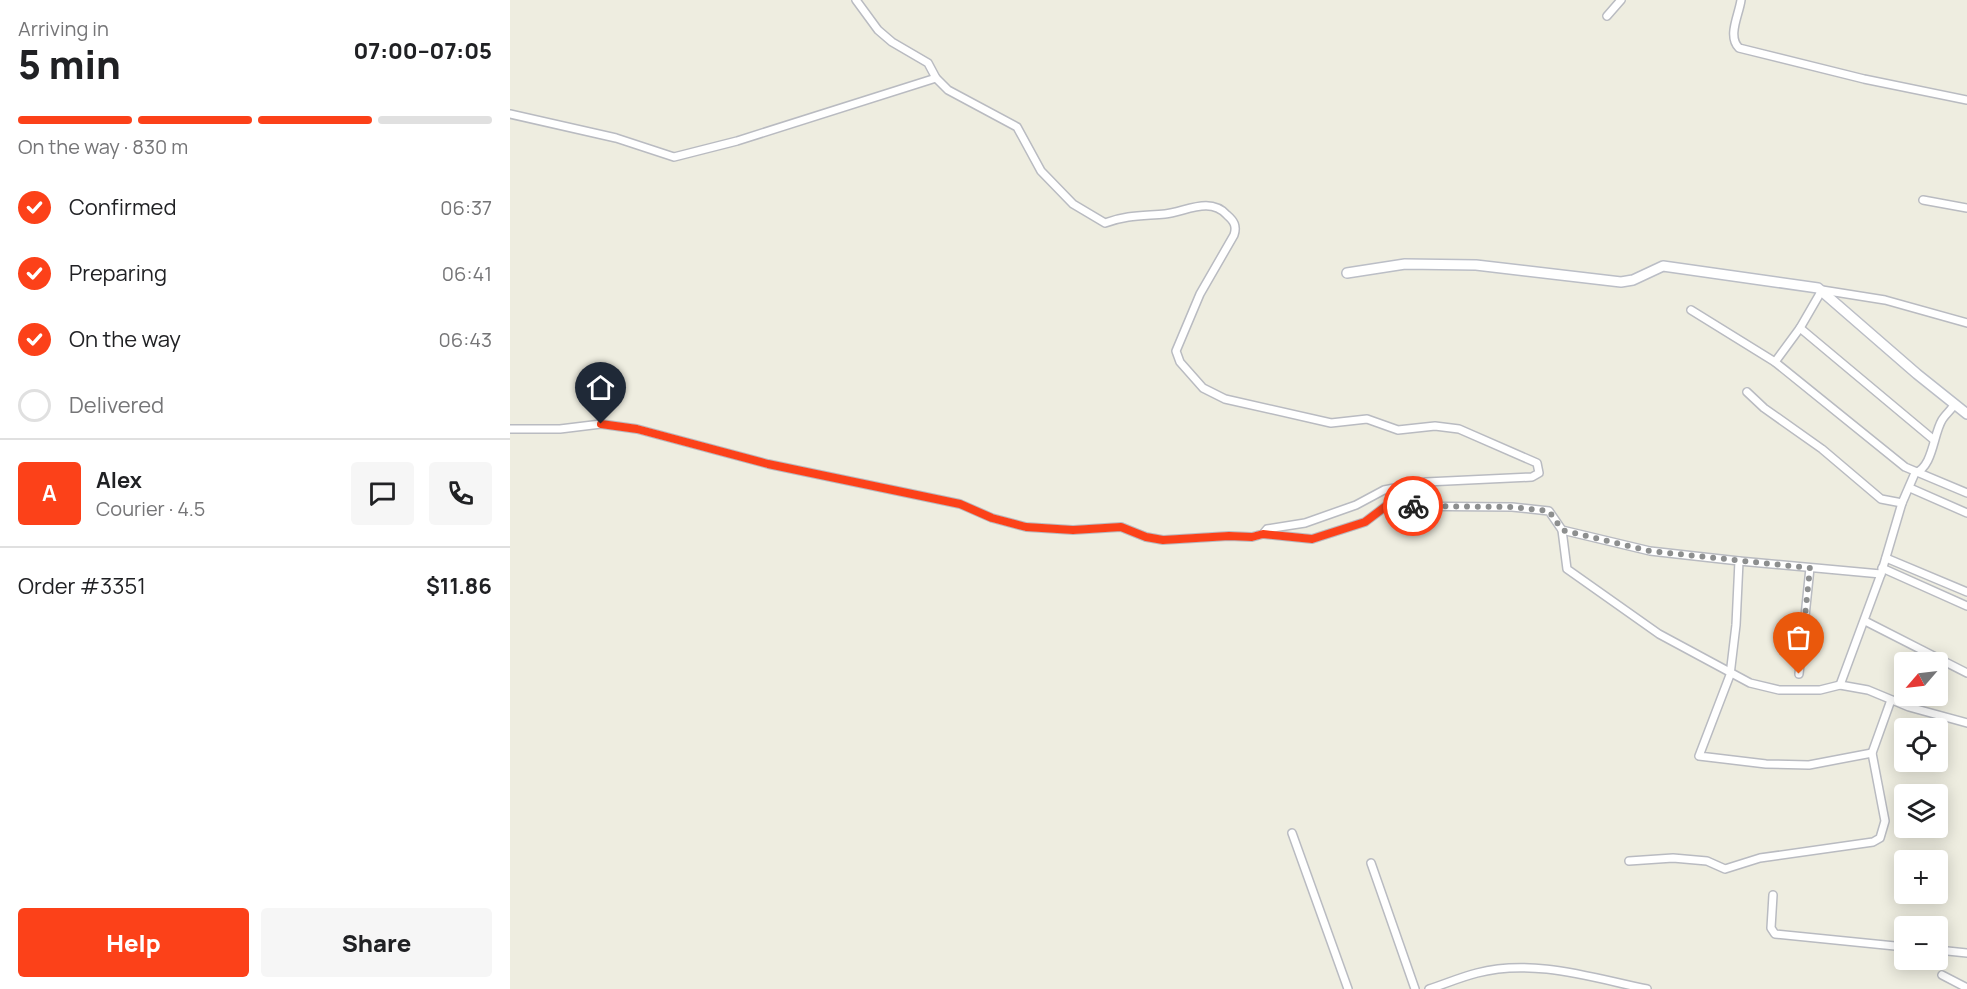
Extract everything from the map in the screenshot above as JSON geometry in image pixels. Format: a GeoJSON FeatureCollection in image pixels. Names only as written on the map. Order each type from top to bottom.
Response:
{"type":"FeatureCollection","features":[{"type":"Feature","properties":{"kind":"street"},"geometry":{"type":"LineString","coordinates":[[856,0],[878,30],[892,42],[928,63],[936,78],[948,90],[1017,127],[1041,171],[1073,204],[1105,223],[1130,215],[1167,214],[1208,206],[1223,210],[1233,220],[1236,228],[1234,235],[1200,294],[1176,351],[1180,362],[1203,388],[1213,395],[1331,423],[1367,419],[1398,430],[1435,426],[1459,429],[1537,463],[1540,469],[1539,473],[1532,477],[1426,482],[1384,490],[1356,505],[1305,523],[1267,529],[1263,534]]}},
{"type":"Feature","properties":{"kind":"street"},"geometry":{"type":"LineString","coordinates":[[1607,16],[1621,0]]}},
{"type":"Feature","properties":{"kind":"street"},"geometry":{"type":"LineString","coordinates":[[1742,0],[1734,32],[1734,40],[1739,48],[1864,80],[1967,100]]}},
{"type":"Feature","properties":{"kind":"street"},"geometry":{"type":"LineString","coordinates":[[510,114],[616,138],[674,157],[737,141],[936,78]]}},
{"type":"Feature","properties":{"kind":"street"},"geometry":{"type":"LineString","coordinates":[[1923,200],[1967,208]]}},
{"type":"Feature","properties":{"kind":"street"},"geometry":{"type":"LineString","coordinates":[[1347,273],[1405,264],[1476,265],[1622,282],[1633,280],[1663,266],[1885,300],[1967,323]]}},
{"type":"Feature","properties":{"kind":"street"},"geometry":{"type":"LineString","coordinates":[[1774,362],[1800,328],[1822,290]]}},
{"type":"Feature","properties":{"kind":"street"},"geometry":{"type":"LineString","coordinates":[[1822,290],[1967,414]]}},
{"type":"Feature","properties":{"kind":"street"},"geometry":{"type":"LineString","coordinates":[[1691,310],[1774,362],[1905,466],[1921,471],[1967,494]]}},
{"type":"Feature","properties":{"kind":"street"},"geometry":{"type":"LineString","coordinates":[[1800,328],[1934,440]]}},
{"type":"Feature","properties":{"kind":"street"},"geometry":{"type":"LineString","coordinates":[[1747,392],[1764,408],[1822,449],[1881,500],[1902,502]]}},
{"type":"Feature","properties":{"kind":"street"},"geometry":{"type":"LineString","coordinates":[[1840,685],[1882,571],[1902,502],[1915,473],[1921,471],[1942,420],[1954,405]]}},
{"type":"Feature","properties":{"kind":"street"},"geometry":{"type":"LineString","coordinates":[[510,429],[561,429],[601,424],[637,429],[768,464],[960,504],[992,518],[1026,527],[1073,530],[1121,527],[1146,537],[1163,540],[1252,537],[1263,534],[1312,539],[1365,522],[1386,506],[1512,507],[1549,511],[1562,530],[1567,569],[1655,632],[1730,675],[1779,690],[1820,690],[1840,685],[1868,690],[1891,700],[1967,723]]}},
{"type":"Feature","properties":{"kind":"street"},"geometry":{"type":"LineString","coordinates":[[1910,488],[1967,513]]}},
{"type":"Feature","properties":{"kind":"street"},"geometry":{"type":"LineString","coordinates":[[1562,530],[1650,551],[1810,568],[1882,571],[1967,606]]}},
{"type":"Feature","properties":{"kind":"street"},"geometry":{"type":"LineString","coordinates":[[1886,558],[1967,592]]}},
{"type":"Feature","properties":{"kind":"street"},"geometry":{"type":"LineString","coordinates":[[1739,561],[1736,625],[1730,675],[1699,756],[1766,764],[1809,765],[1872,753]]}},
{"type":"Feature","properties":{"kind":"street"},"geometry":{"type":"LineString","coordinates":[[1799,674],[1810,568]]}},
{"type":"Feature","properties":{"kind":"street"},"geometry":{"type":"LineString","coordinates":[[1865,621],[1967,673]]}},
{"type":"Feature","properties":{"kind":"street"},"geometry":{"type":"LineString","coordinates":[[1629,861],[1673,858],[1707,861],[1722,868],[1730,868],[1760,858],[1873,842],[1880,838],[1884,827],[1872,753],[1891,700]]}},
{"type":"Feature","properties":{"kind":"street"},"geometry":{"type":"LineString","coordinates":[[1292,833],[1348,989]]}},
{"type":"Feature","properties":{"kind":"street"},"geometry":{"type":"LineString","coordinates":[[1371,863],[1414,989]]}},
{"type":"Feature","properties":{"kind":"street"},"geometry":{"type":"LineString","coordinates":[[1773,895],[1771,928],[1775,934],[1894,946]]}},
{"type":"Feature","properties":{"kind":"street"},"geometry":{"type":"LineString","coordinates":[[1948,951],[1967,953]]}},
{"type":"Feature","properties":{"kind":"street"},"geometry":{"type":"LineString","coordinates":[[1429,989],[1478,972],[1521,967],[1559,971],[1647,989]]}},
{"type":"Feature","properties":{"kind":"street"},"geometry":{"type":"LineString","coordinates":[[1942,975],[1967,988]]}},
{"type":"Feature","properties":{"kind":"way so far"},"geometry":{"type":"LineString","coordinates":[[1413,506],[1512,507],[1549,511],[1562,530],[1650,551],[1810,568],[1799,674]]}},
{"type":"Feature","properties":{"kind":"route"},"geometry":{"type":"LineString","coordinates":[[601,424],[637,429],[768,464],[960,504],[992,518],[1026,527],[1073,530],[1121,527],[1131,529],[1146,537],[1163,540],[1252,537],[1263,534],[1312,539],[1365,522],[1386,506],[1413,506]]}}]}
